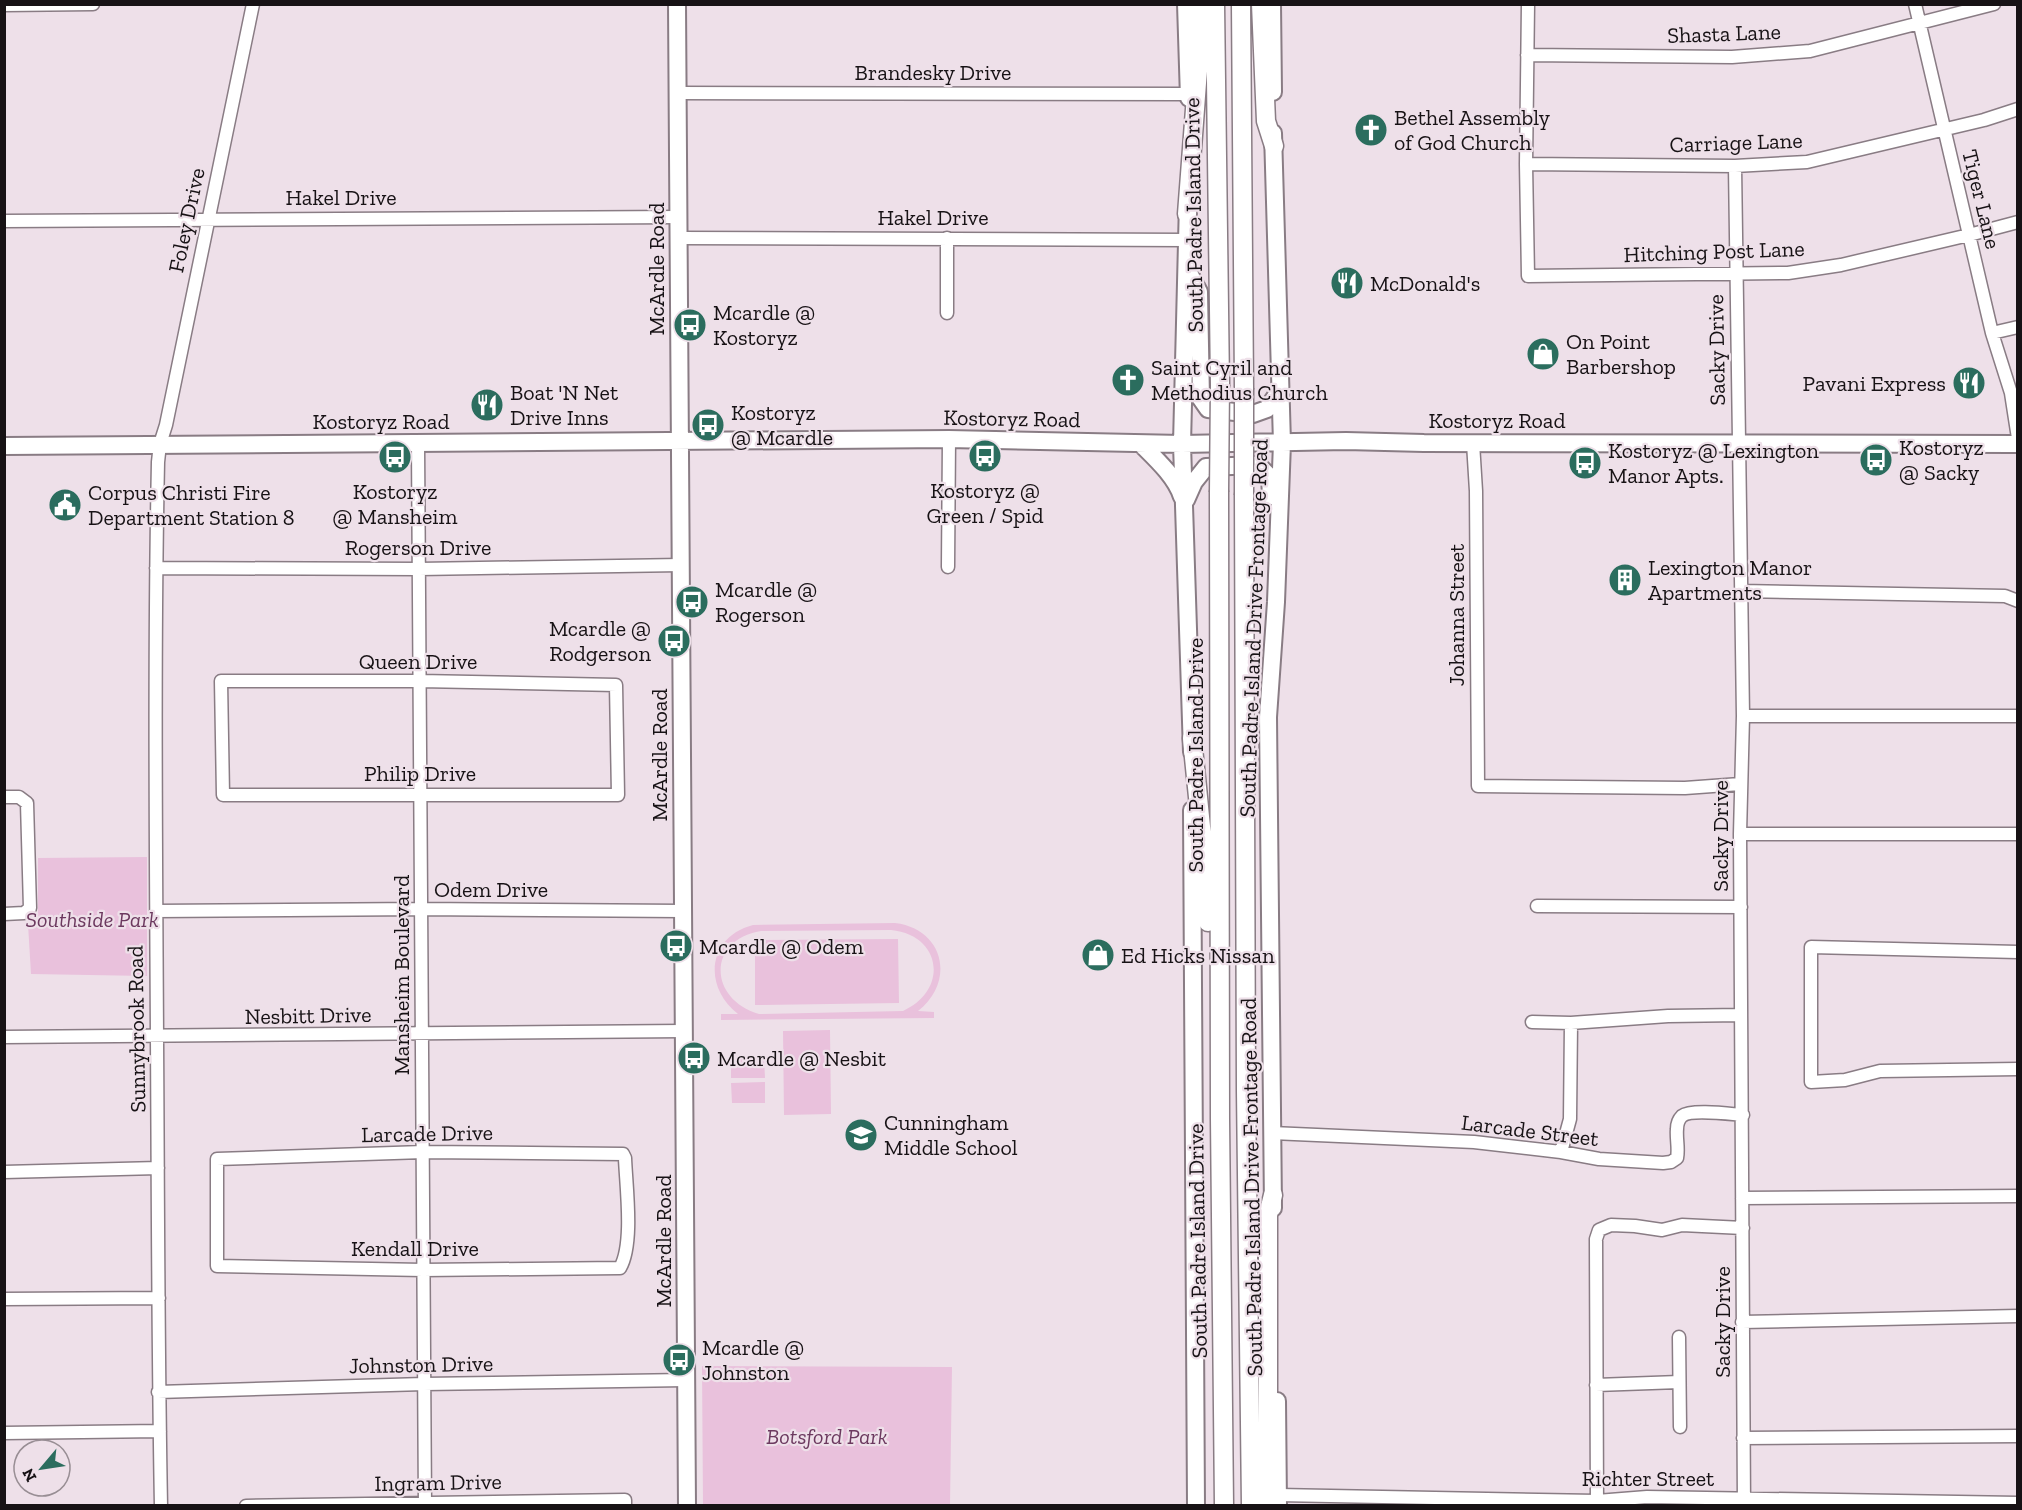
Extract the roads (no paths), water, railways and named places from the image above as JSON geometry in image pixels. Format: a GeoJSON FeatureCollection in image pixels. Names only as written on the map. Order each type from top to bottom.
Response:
{"type":"FeatureCollection","features":[{"type":"Feature","properties":{"kind":"highway"},"geometry":{"type":"LineString","coordinates":[[1187,214],[1203,4]]}},
{"type":"Feature","properties":{"kind":"highway","name":"South Padre Island Drive"},"geometry":{"type":"LineString","coordinates":[[1215,4],[1220,385],[1220,1119],[1224,1506]]}},
{"type":"Feature","properties":{"kind":"highway"},"geometry":{"type":"LineString","coordinates":[[1241,4],[1246,1090],[1251,1506]]}},
{"type":"Feature","properties":{"kind":"highway"},"geometry":{"type":"LineString","coordinates":[[1261,4],[1266,121],[1274,146]]}},
{"type":"Feature","properties":{"kind":"highway"},"geometry":{"type":"LineString","coordinates":[[1192,738],[1205,866],[1220,1119]]}},
{"type":"Feature","properties":{"kind":"highway"},"geometry":{"type":"LineString","coordinates":[[1273,1195],[1268,1215],[1268,1431],[1274,1502]]}},
{"type":"Feature","properties":{"kind":"main road","name":"McArdle Road"},"geometry":{"type":"LineString","coordinates":[[677,4],[687,1506]]}},
{"type":"Feature","properties":{"kind":"main road"},"geometry":{"type":"LineString","coordinates":[[1186,4],[1189,94],[1182,444],[1192,738],[1196,1506]]}},
{"type":"Feature","properties":{"kind":"main road","name":"South Padre Island Drive Frontage Road"},"geometry":{"type":"LineString","coordinates":[[1272,4],[1282,443],[1276,602],[1268,717],[1273,1195]]}},
{"type":"Feature","properties":{"kind":"main road"},"geometry":{"type":"LineString","coordinates":[[1186,268],[1199,292],[1201,399],[1208,409],[1253,414],[1267,409],[1280,390]]}},
{"type":"Feature","properties":{"kind":"main road","name":"Kostoryz Road"},"geometry":{"type":"LineString","coordinates":[[4,446],[949,439],[1141,444],[1346,441],[1738,445],[2018,444]]}},
{"type":"Feature","properties":{"kind":"main road"},"geometry":{"type":"LineString","coordinates":[[1141,444],[1180,489],[1184,503]]}},
{"type":"Feature","properties":{"kind":"main road"},"geometry":{"type":"LineString","coordinates":[[1184,503],[1194,482],[1206,467],[1258,465],[1270,477],[1276,602]]}},
{"type":"Feature","properties":{"kind":"street"},"geometry":{"type":"LineString","coordinates":[[4,5],[93,4]]}},
{"type":"Feature","properties":{"kind":"street","name":"Foley Drive"},"geometry":{"type":"LineString","coordinates":[[160,444],[166,425],[253,4]]}},
{"type":"Feature","properties":{"kind":"street"},"geometry":{"type":"LineString","coordinates":[[1526,164],[1528,4]]}},
{"type":"Feature","properties":{"kind":"street","name":"Tiger Lane"},"geometry":{"type":"LineString","coordinates":[[1915,4],[1992,333],[2011,393],[2018,438]]}},
{"type":"Feature","properties":{"kind":"street","name":"Shasta Lane"},"geometry":{"type":"LineString","coordinates":[[1527,55],[1732,57],[1810,51],[1994,4]]}},
{"type":"Feature","properties":{"kind":"street","name":"Brandesky Drive"},"geometry":{"type":"LineString","coordinates":[[678,93],[1189,94]]}},
{"type":"Feature","properties":{"kind":"street","name":"Carriage Lane"},"geometry":{"type":"LineString","coordinates":[[1526,164],[1735,166],[1808,162],[1984,120],[2018,109]]}},
{"type":"Feature","properties":{"kind":"street","name":"Hitching Post Lane"},"geometry":{"type":"LineString","coordinates":[[1526,164],[1528,276],[1788,273],[1840,266],[1969,236],[2018,222]]}},
{"type":"Feature","properties":{"kind":"street","name":"Sacky Drive"},"geometry":{"type":"LineString","coordinates":[[1735,166],[1743,716],[1740,834],[1744,1502]]}},
{"type":"Feature","properties":{"kind":"street","name":"Hakel Drive"},"geometry":{"type":"LineString","coordinates":[[4,221],[679,217]]}},
{"type":"Feature","properties":{"kind":"street","name":"Hakel Drive"},"geometry":{"type":"LineString","coordinates":[[679,238],[1187,240]]}},
{"type":"Feature","properties":{"kind":"street"},"geometry":{"type":"LineString","coordinates":[[947,238],[947,313]]}},
{"type":"Feature","properties":{"kind":"street"},"geometry":{"type":"LineString","coordinates":[[1992,333],[2018,327]]}},
{"type":"Feature","properties":{"kind":"street"},"geometry":{"type":"LineString","coordinates":[[948,567],[949,439]]}},
{"type":"Feature","properties":{"kind":"street","name":"Johanna Street"},"geometry":{"type":"LineString","coordinates":[[1473,442],[1476,491],[1478,786],[1685,788],[1740,784]]}},
{"type":"Feature","properties":{"kind":"street","name":"Sunnybrook Road"},"geometry":{"type":"LineString","coordinates":[[160,444],[156,568],[156,911],[158,1392],[161,1506]]}},
{"type":"Feature","properties":{"kind":"street","name":"Mansheim Boulevard"},"geometry":{"type":"LineString","coordinates":[[418,444],[425,1504]]}},
{"type":"Feature","properties":{"kind":"street","name":"Rogerson Drive"},"geometry":{"type":"LineString","coordinates":[[156,568],[419,569],[681,565]]}},
{"type":"Feature","properties":{"kind":"street"},"geometry":{"type":"LineString","coordinates":[[1741,591],[2005,596],[2018,601]]}},
{"type":"Feature","properties":{"kind":"street","name":"Queen Drive"},"geometry":{"type":"LineString","coordinates":[[223,738],[221,681],[420,681],[616,684],[618,740]]}},
{"type":"Feature","properties":{"kind":"street"},"geometry":{"type":"LineString","coordinates":[[1743,716],[2018,716]]}},
{"type":"Feature","properties":{"kind":"street","name":"Philip Drive"},"geometry":{"type":"LineString","coordinates":[[223,738],[222,795],[618,795],[618,740]]}},
{"type":"Feature","properties":{"kind":"street"},"geometry":{"type":"LineString","coordinates":[[4,797],[19,797],[27,803],[30,908],[24,913],[4,914]]}},
{"type":"Feature","properties":{"kind":"street"},"geometry":{"type":"LineString","coordinates":[[1740,834],[2018,834]]}},
{"type":"Feature","properties":{"kind":"street"},"geometry":{"type":"LineString","coordinates":[[1537,906],[1741,907]]}},
{"type":"Feature","properties":{"kind":"street","name":"Odem Drive"},"geometry":{"type":"LineString","coordinates":[[156,911],[421,909],[683,911]]}},
{"type":"Feature","properties":{"kind":"street"},"geometry":{"type":"LineString","coordinates":[[2018,951],[1811,947],[1811,1082],[1845,1080],[1880,1071],[2018,1069]]}},
{"type":"Feature","properties":{"kind":"street"},"geometry":{"type":"LineString","coordinates":[[1532,1022],[1571,1023],[1668,1016],[1741,1015]]}},
{"type":"Feature","properties":{"kind":"street"},"geometry":{"type":"LineString","coordinates":[[1561,1152],[1570,1119],[1571,1023]]}},
{"type":"Feature","properties":{"kind":"street","name":"Nesbitt Drive"},"geometry":{"type":"LineString","coordinates":[[4,1037],[684,1031]]}},
{"type":"Feature","properties":{"kind":"street","name":"Larcade Street"},"geometry":{"type":"LineString","coordinates":[[1272,1133],[1474,1142],[1607,1160],[1663,1163],[1677,1158],[1679,1151],[1676,1132],[1679,1119],[1684,1115],[1693,1112],[1743,1115]]}},
{"type":"Feature","properties":{"kind":"street","name":"Larcade Drive"},"geometry":{"type":"LineString","coordinates":[[217,1212],[217,1159],[423,1152],[619,1153],[625,1158],[628,1221]]}},
{"type":"Feature","properties":{"kind":"street"},"geometry":{"type":"LineString","coordinates":[[4,1172],[158,1168]]}},
{"type":"Feature","properties":{"kind":"street"},"geometry":{"type":"LineString","coordinates":[[1742,1198],[2018,1196]]}},
{"type":"Feature","properties":{"kind":"street","name":"Kendall Drive"},"geometry":{"type":"LineString","coordinates":[[217,1212],[217,1266],[423,1270],[620,1268],[625,1259],[628,1221]]}},
{"type":"Feature","properties":{"kind":"street"},"geometry":{"type":"LineString","coordinates":[[1597,1503],[1596,1239],[1599,1230],[1611,1225],[1662,1230],[1682,1225],[1743,1228]]}},
{"type":"Feature","properties":{"kind":"street"},"geometry":{"type":"LineString","coordinates":[[4,1299],[159,1298]]}},
{"type":"Feature","properties":{"kind":"street"},"geometry":{"type":"LineString","coordinates":[[1742,1322],[2018,1316]]}},
{"type":"Feature","properties":{"kind":"street"},"geometry":{"type":"LineString","coordinates":[[1679,1337],[1680,1426]]}},
{"type":"Feature","properties":{"kind":"street","name":"Johnston Drive"},"geometry":{"type":"LineString","coordinates":[[158,1392],[424,1384],[686,1380]]}},
{"type":"Feature","properties":{"kind":"street","name":"Sacky Drive"},"geometry":{"type":"LineString","coordinates":[[1596,1385],[1679,1382]]}},
{"type":"Feature","properties":{"kind":"street"},"geometry":{"type":"LineString","coordinates":[[4,1433],[160,1431]]}},
{"type":"Feature","properties":{"kind":"street"},"geometry":{"type":"LineString","coordinates":[[1743,1438],[2018,1436]]}},
{"type":"Feature","properties":{"kind":"street","name":"Richter Street"},"geometry":{"type":"LineString","coordinates":[[1274,1502],[1597,1503],[1647,1497],[1744,1502],[2018,1503]]}},
{"type":"Feature","properties":{"kind":"street","name":"Ingram Drive"},"geometry":{"type":"LineString","coordinates":[[246,1506],[624,1500],[625,1506]]}},
{"type":"Feature","properties":{"kind":"place","name":"Bethel Assembly of God Church"},"geometry":{"type":"Point","coordinates":[1371,130]}},
{"type":"Feature","properties":{"kind":"place","name":"McDonald's"},"geometry":{"type":"Point","coordinates":[1347,283]}},
{"type":"Feature","properties":{"kind":"place","name":"Mcardle @ Kostoryz"},"geometry":{"type":"Point","coordinates":[690,325]}},
{"type":"Feature","properties":{"kind":"place","name":"On Point Barbershop"},"geometry":{"type":"Point","coordinates":[1543,354]}},
{"type":"Feature","properties":{"kind":"place","name":"Saint Cyril and Methodius Church"},"geometry":{"type":"Point","coordinates":[1128,380]}},
{"type":"Feature","properties":{"kind":"place","name":"Pavani Express"},"geometry":{"type":"Point","coordinates":[1969,383]}},
{"type":"Feature","properties":{"kind":"place","name":"Boat 'N Net Drive Inns"},"geometry":{"type":"Point","coordinates":[487,405]}},
{"type":"Feature","properties":{"kind":"place","name":"Kostoryz @ Mcardle"},"geometry":{"type":"Point","coordinates":[708,425]}},
{"type":"Feature","properties":{"kind":"place","name":"Kostoryz @ Green / Spid"},"geometry":{"type":"Point","coordinates":[985,456]}},
{"type":"Feature","properties":{"kind":"place","name":"Kostoryz @ Mansheim"},"geometry":{"type":"Point","coordinates":[395,457]}},
{"type":"Feature","properties":{"kind":"place","name":"Kostoryz @ Sacky"},"geometry":{"type":"Point","coordinates":[1876,460]}},
{"type":"Feature","properties":{"kind":"place","name":"Kostoryz @ Lexington Manor Apts."},"geometry":{"type":"Point","coordinates":[1585,463]}},
{"type":"Feature","properties":{"kind":"place","name":"Corpus Christi Fire Department Station 8"},"geometry":{"type":"Point","coordinates":[65,505]}},
{"type":"Feature","properties":{"kind":"place","name":"Lexington Manor Apartments"},"geometry":{"type":"Point","coordinates":[1625,580]}},
{"type":"Feature","properties":{"kind":"place","name":"Mcardle @ Rogerson"},"geometry":{"type":"Point","coordinates":[692,602]}},
{"type":"Feature","properties":{"kind":"place","name":"Mcardle @ Rodgerson"},"geometry":{"type":"Point","coordinates":[674,641]}},
{"type":"Feature","properties":{"kind":"place","name":"Mcardle @ Odem"},"geometry":{"type":"Point","coordinates":[676,946]}},
{"type":"Feature","properties":{"kind":"place","name":"Ed Hicks Nissan"},"geometry":{"type":"Point","coordinates":[1098,955]}},
{"type":"Feature","properties":{"kind":"place","name":"Mcardle @ Nesbit"},"geometry":{"type":"Point","coordinates":[694,1058]}},
{"type":"Feature","properties":{"kind":"place","name":"Cunningham Middle School"},"geometry":{"type":"Point","coordinates":[861,1135]}},
{"type":"Feature","properties":{"kind":"place","name":"Mcardle @ Johnston"},"geometry":{"type":"Point","coordinates":[679,1360]}},
{"type":"Feature","properties":{"kind":"park label","name":"Southside Park"},"geometry":{"type":"Point","coordinates":[92,919]}},
{"type":"Feature","properties":{"kind":"park label","name":"Botsford Park"},"geometry":{"type":"Point","coordinates":[827,1436]}}]}
